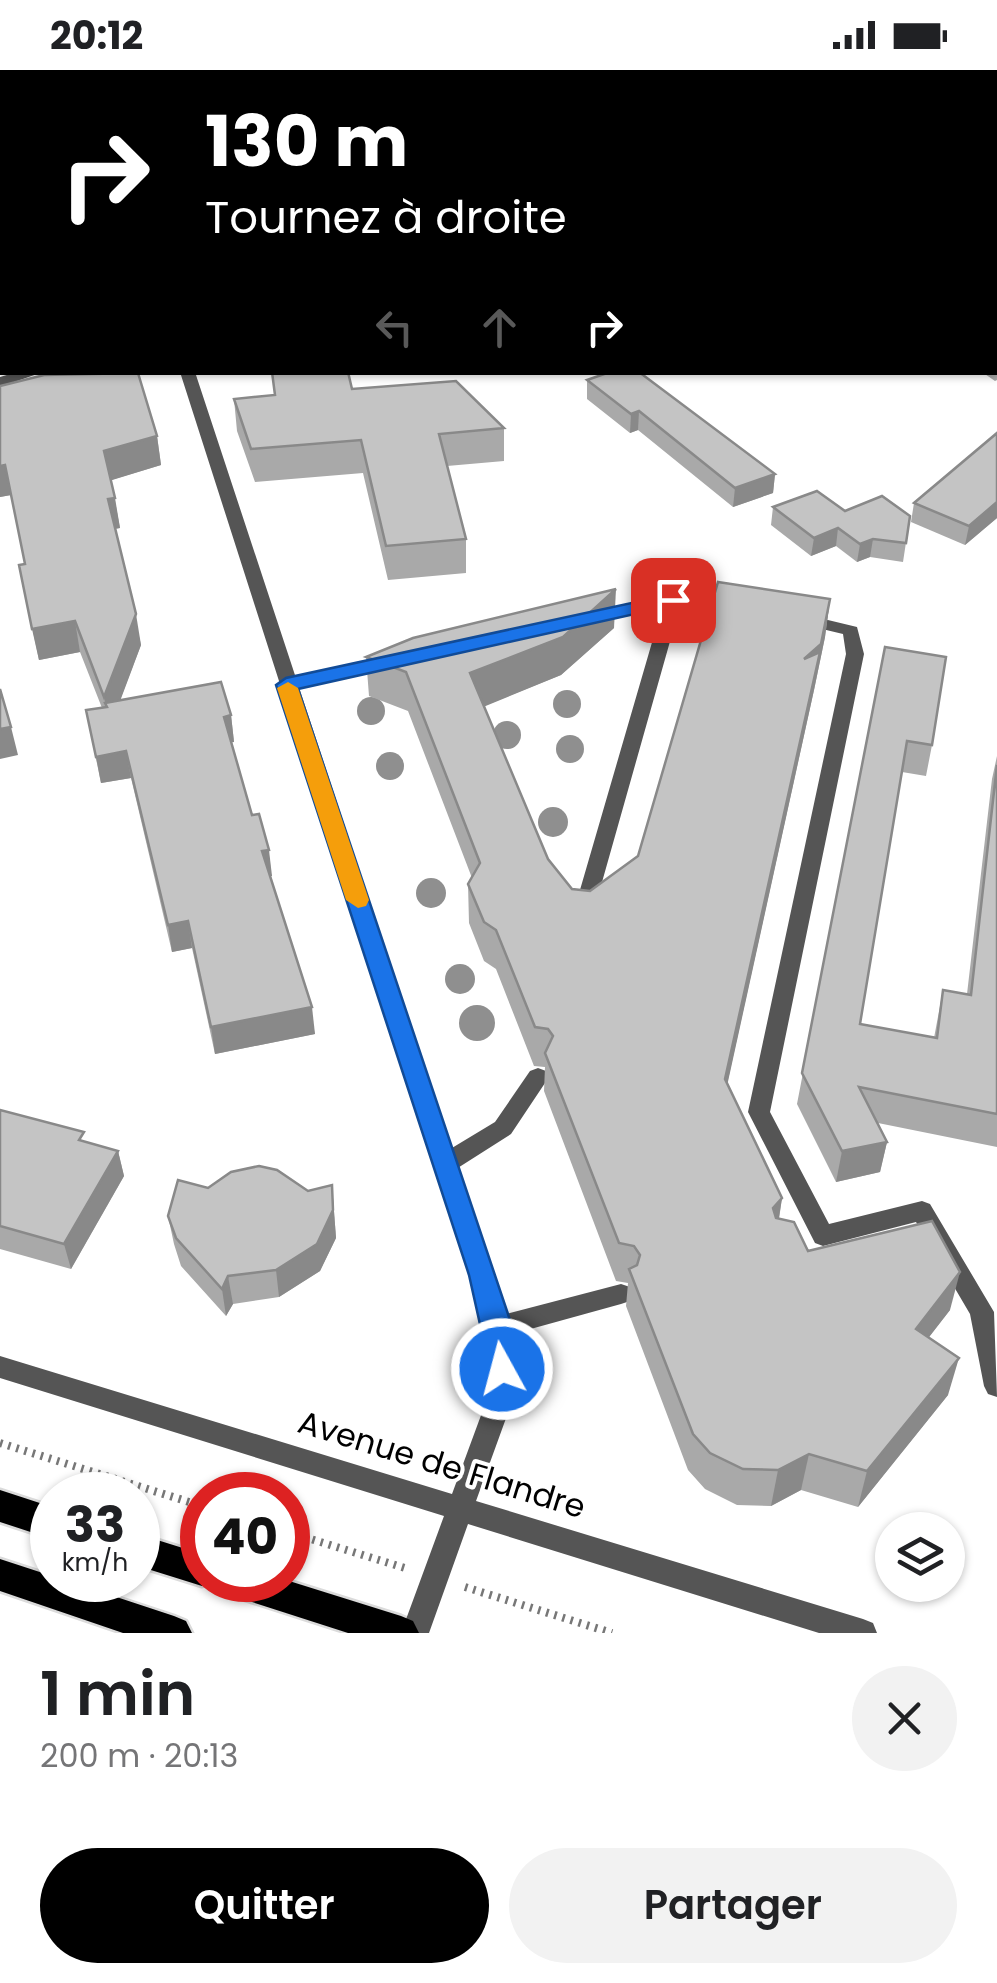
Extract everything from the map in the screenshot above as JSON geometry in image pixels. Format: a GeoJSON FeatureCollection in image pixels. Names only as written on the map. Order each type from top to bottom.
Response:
{"type":"FeatureCollection","features":[{"type":"Feature","properties":{"kind":"main road"},"geometry":{"type":"LineString","coordinates":[[0,1506],[30,1515]]}},
{"type":"Feature","properties":{"kind":"main road"},"geometry":{"type":"LineString","coordinates":[[0,1576],[174,1633]]}},
{"type":"Feature","properties":{"kind":"main road"},"geometry":{"type":"LineString","coordinates":[[303,1602],[401,1633]]}},
{"type":"Feature","properties":{"kind":"street"},"geometry":{"type":"LineString","coordinates":[[0,382],[25,375]]}},
{"type":"Feature","properties":{"kind":"street"},"geometry":{"type":"LineString","coordinates":[[188,375],[498,1326],[500,1399],[416,1633]]}},
{"type":"Feature","properties":{"kind":"street"},"geometry":{"type":"LineString","coordinates":[[581,921],[673,600]]}},
{"type":"Feature","properties":{"kind":"street"},"geometry":{"type":"LineString","coordinates":[[576,621],[673,600],[835,624],[851,631],[856,641],[758,1112],[823,1236]]}},
{"type":"Feature","properties":{"kind":"street"},"geometry":{"type":"LineString","coordinates":[[286,685],[421,656]]}},
{"type":"Feature","properties":{"kind":"street"},"geometry":{"type":"LineString","coordinates":[[445,1164],[503,1128],[538,1077]]}},
{"type":"Feature","properties":{"kind":"street"},"geometry":{"type":"LineString","coordinates":[[796,1244],[922,1211],[982,1312],[997,1386]]}},
{"type":"Feature","properties":{"kind":"street"},"geometry":{"type":"LineString","coordinates":[[498,1326],[621,1294]]}},
{"type":"Feature","properties":{"kind":"street","name":"Avenue de Flandre"},"geometry":{"type":"LineString","coordinates":[[0,1367],[863,1633]]}},
{"type":"Feature","properties":{"kind":"path"},"geometry":{"type":"LineString","coordinates":[[0,1443],[180,1499]]}},
{"type":"Feature","properties":{"kind":"building"},"geometry":{"type":"Polygon","coordinates":[[[44,375],[139,375],[157,436],[104,451],[115,498],[108,499],[136,614],[104,697],[75,621],[32,629],[19,565],[25,564],[5,465],[0,466],[0,386],[44,375]]]}},
{"type":"Feature","properties":{"kind":"building"},"geometry":{"type":"Polygon","coordinates":[[[272,375],[349,375],[352,389],[456,381],[504,428],[439,434],[466,539],[386,546],[361,440],[251,449],[234,399],[275,395],[272,375]]]}},
{"type":"Feature","properties":{"kind":"building"},"geometry":{"type":"Polygon","coordinates":[[[601,375],[643,375],[775,474],[735,488],[639,411],[631,414],[587,380],[601,375]]]}},
{"type":"Feature","properties":{"kind":"building"},"geometry":{"type":"Polygon","coordinates":[[[997,433],[997,502],[969,526],[914,503],[997,433]]]}},
{"type":"Feature","properties":{"kind":"building"},"geometry":{"type":"Polygon","coordinates":[[[817,491],[845,511],[882,496],[910,516],[906,543],[873,539],[860,544],[838,528],[814,538],[773,507],[817,491]]]}},
{"type":"Feature","properties":{"kind":"building"},"geometry":{"type":"Polygon","coordinates":[[[718,582],[830,599],[821,644],[804,659],[820,652],[725,1079],[782,1198],[773,1208],[776,1218],[794,1222],[808,1251],[932,1221],[960,1272],[916,1329],[959,1358],[867,1471],[809,1454],[778,1470],[743,1469],[710,1453],[693,1434],[629,1269],[637,1265],[640,1255],[634,1246],[619,1243],[545,1053],[553,1036],[548,1029],[535,1027],[496,930],[484,922],[468,884],[480,863],[406,672],[366,657],[413,638],[616,589],[563,637],[470,673],[548,859],[572,889],[590,891],[638,856],[718,582]]]}},
{"type":"Feature","properties":{"kind":"building"},"geometry":{"type":"Polygon","coordinates":[[[885,647],[946,657],[932,745],[907,741],[860,1024],[937,1038],[943,990],[971,995],[997,765],[997,1114],[859,1087],[887,1142],[842,1151],[802,1073],[885,647]]]}},
{"type":"Feature","properties":{"kind":"building"},"geometry":{"type":"Polygon","coordinates":[[[221,682],[231,715],[224,717],[252,815],[259,814],[269,850],[262,851],[312,1007],[211,1027],[188,921],[168,925],[126,751],[96,757],[86,710],[221,682]]]}},
{"type":"Feature","properties":{"kind":"building"},"geometry":{"type":"Polygon","coordinates":[[[0,689],[11,727],[0,729],[0,689]]]}},
{"type":"Feature","properties":{"kind":"building"},"geometry":{"type":"Polygon","coordinates":[[[0,1110],[84,1132],[79,1140],[118,1151],[64,1244],[0,1226],[0,1110]]]}},
{"type":"Feature","properties":{"kind":"building"},"geometry":{"type":"Polygon","coordinates":[[[259,1166],[277,1170],[308,1191],[332,1185],[333,1210],[317,1244],[276,1270],[228,1276],[222,1289],[176,1238],[168,1216],[178,1180],[208,1188],[231,1172],[259,1166]]]}},
{"type":"Feature","properties":{"kind":"slow traffic"},"geometry":{"type":"LineString","coordinates":[[288,688],[358,900]]}},
{"type":"Feature","properties":{"kind":"route"},"geometry":{"type":"LineString","coordinates":[[502,1369],[498,1326],[483,1275],[286,685],[673,600]]}}]}
